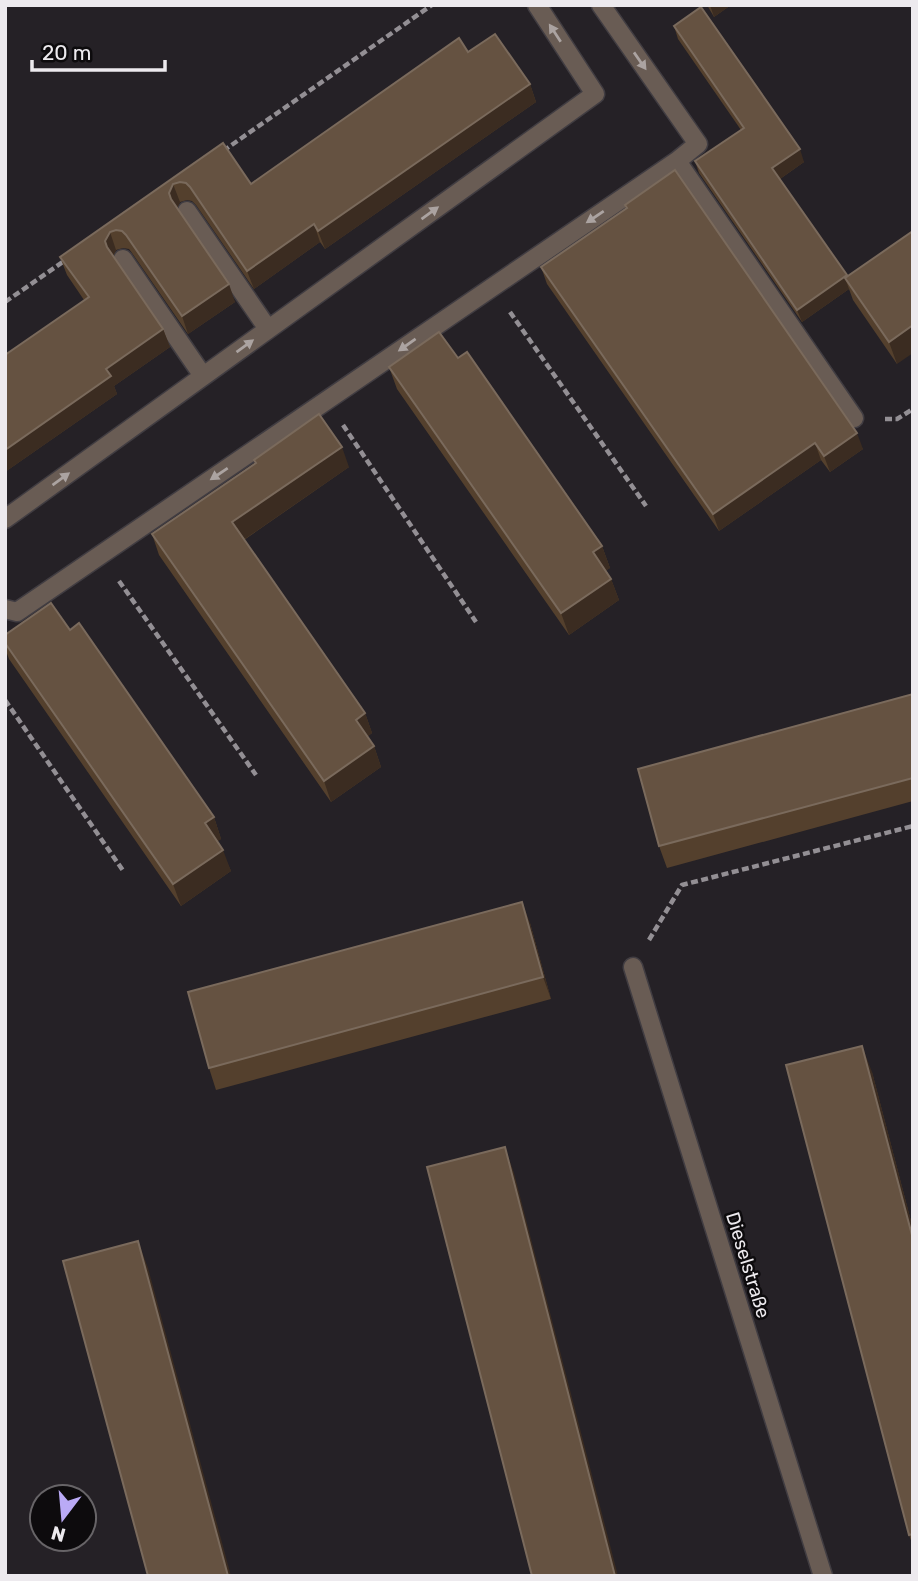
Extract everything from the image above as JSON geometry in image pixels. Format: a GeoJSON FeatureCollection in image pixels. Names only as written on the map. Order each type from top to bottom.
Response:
{"type":"FeatureCollection","features":[{"type":"Feature","properties":{"kind":"street"},"geometry":{"type":"LineString","coordinates":[[5,519],[595,94],[537,5]]}},
{"type":"Feature","properties":{"kind":"street"},"geometry":{"type":"LineString","coordinates":[[5,610],[17,612],[677,161],[698,144],[601,5]]}},
{"type":"Feature","properties":{"kind":"street"},"geometry":{"type":"LineString","coordinates":[[677,161],[854,418]]}},
{"type":"Feature","properties":{"kind":"street"},"geometry":{"type":"LineString","coordinates":[[187,211],[268,329]]}},
{"type":"Feature","properties":{"kind":"street"},"geometry":{"type":"LineString","coordinates":[[123,259],[203,376]]}},
{"type":"Feature","properties":{"kind":"street","name":"Dieselstraße"},"geometry":{"type":"LineString","coordinates":[[633,967],[823,1576]]}},
{"type":"Feature","properties":{"kind":"path"},"geometry":{"type":"LineString","coordinates":[[221,152],[432,5]]}},
{"type":"Feature","properties":{"kind":"path"},"geometry":{"type":"LineString","coordinates":[[5,302],[73,255]]}},
{"type":"Feature","properties":{"kind":"path"},"geometry":{"type":"LineString","coordinates":[[492,287],[646,506]]}},
{"type":"Feature","properties":{"kind":"path"},"geometry":{"type":"LineString","coordinates":[[327,400],[476,622]]}},
{"type":"Feature","properties":{"kind":"path"},"geometry":{"type":"LineString","coordinates":[[100,555],[256,775]]}},
{"type":"Feature","properties":{"kind":"path"},"geometry":{"type":"LineString","coordinates":[[5,700],[124,872]]}},
{"type":"Feature","properties":{"kind":"path"},"geometry":{"type":"LineString","coordinates":[[633,967],[682,885],[913,826]]}},
{"type":"Feature","properties":{"kind":"building"},"geometry":{"type":"Polygon","coordinates":[[[701,7],[800,149],[772,168],[847,275],[797,310],[695,161],[744,128],[674,26],[701,7]]]}},
{"type":"Feature","properties":{"kind":"building"},"geometry":{"type":"Polygon","coordinates":[[[495,34],[530,84],[318,231],[314,224],[247,271],[190,187],[186,183],[173,184],[169,193],[171,199],[229,284],[182,316],[126,235],[122,231],[110,232],[105,241],[107,247],[163,329],[106,369],[111,376],[5,450],[5,355],[89,297],[60,257],[223,143],[251,184],[459,38],[468,52],[495,34]]]}},
{"type":"Feature","properties":{"kind":"building"},"geometry":{"type":"Polygon","coordinates":[[[675,170],[857,433],[824,456],[815,443],[713,514],[541,267],[627,208],[625,205],[675,170]]]}},
{"type":"Feature","properties":{"kind":"building"},"geometry":{"type":"Polygon","coordinates":[[[913,231],[913,325],[889,342],[845,278],[913,231]]]}},
{"type":"Feature","properties":{"kind":"building"},"geometry":{"type":"Polygon","coordinates":[[[439,332],[458,358],[467,352],[602,546],[593,552],[611,579],[561,613],[389,367],[439,332]]]}},
{"type":"Feature","properties":{"kind":"building"},"geometry":{"type":"Polygon","coordinates":[[[319,414],[342,447],[232,522],[365,713],[356,720],[374,746],[324,781],[152,534],[256,463],[254,460],[319,414]]]}},
{"type":"Feature","properties":{"kind":"building"},"geometry":{"type":"Polygon","coordinates":[[[51,603],[70,630],[79,623],[214,817],[205,823],[223,850],[173,884],[5,643],[5,635],[51,603]]]}},
{"type":"Feature","properties":{"kind":"building"},"geometry":{"type":"Polygon","coordinates":[[[913,694],[913,778],[659,846],[638,769],[913,694]]]}},
{"type":"Feature","properties":{"kind":"building"},"geometry":{"type":"Polygon","coordinates":[[[522,902],[543,977],[209,1068],[188,992],[522,902]]]}},
{"type":"Feature","properties":{"kind":"building"},"geometry":{"type":"Polygon","coordinates":[[[862,1046],[913,1239],[913,1534],[909,1535],[786,1065],[862,1046]]]}},
{"type":"Feature","properties":{"kind":"building"},"geometry":{"type":"Polygon","coordinates":[[[505,1147],[615,1576],[532,1576],[427,1167],[505,1147]]]}},
{"type":"Feature","properties":{"kind":"building"},"geometry":{"type":"Polygon","coordinates":[[[138,1241],[228,1576],[148,1576],[63,1261],[138,1241]]]}}]}
